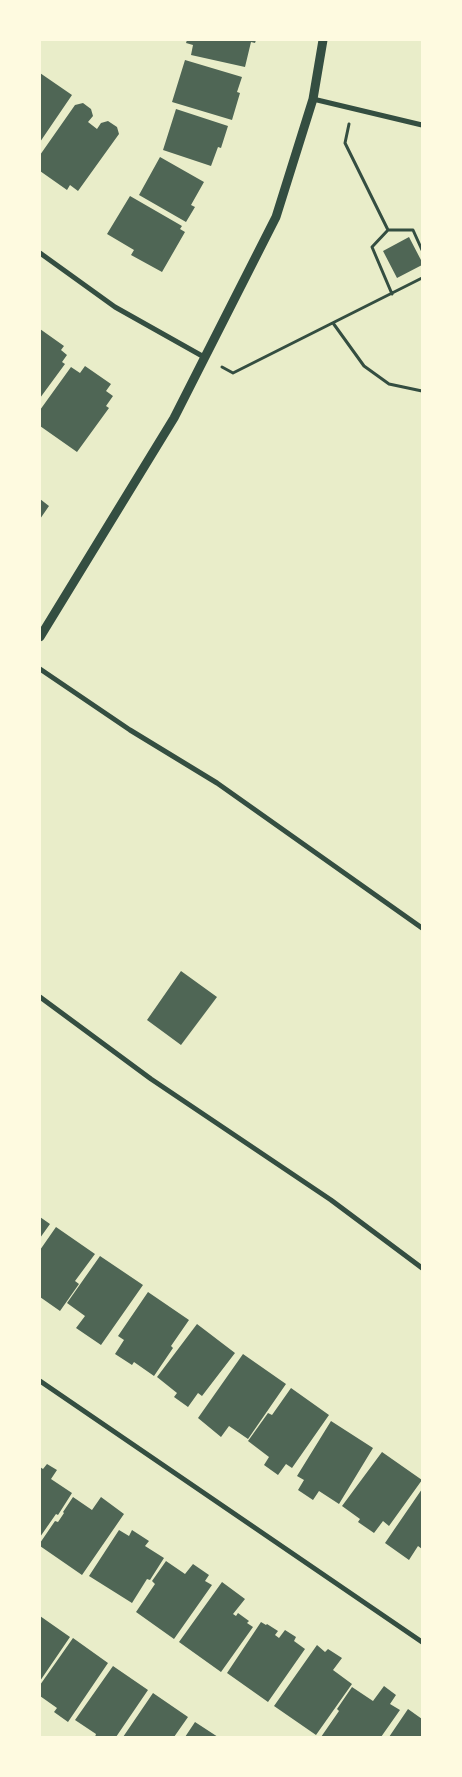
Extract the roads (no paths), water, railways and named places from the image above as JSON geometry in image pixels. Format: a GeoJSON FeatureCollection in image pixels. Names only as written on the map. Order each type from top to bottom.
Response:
{"type":"FeatureCollection","features":[{"type":"Feature","properties":{"kind":"street"},"geometry":{"type":"LineString","coordinates":[[40,637],[174,418],[276,217],[312,99],[323,40]]}},
{"type":"Feature","properties":{"kind":"street"},"geometry":{"type":"LineString","coordinates":[[312,99],[422,125]]}},
{"type":"Feature","properties":{"kind":"street"},"geometry":{"type":"LineString","coordinates":[[40,253],[116,307],[204,357]]}},
{"type":"Feature","properties":{"kind":"street"},"geometry":{"type":"LineString","coordinates":[[40,669],[130,730],[217,783],[422,928]]}},
{"type":"Feature","properties":{"kind":"street"},"geometry":{"type":"LineString","coordinates":[[40,997],[151,1079],[331,1200],[422,1268]]}},
{"type":"Feature","properties":{"kind":"street"},"geometry":{"type":"LineString","coordinates":[[40,1381],[422,1642]]}}]}
